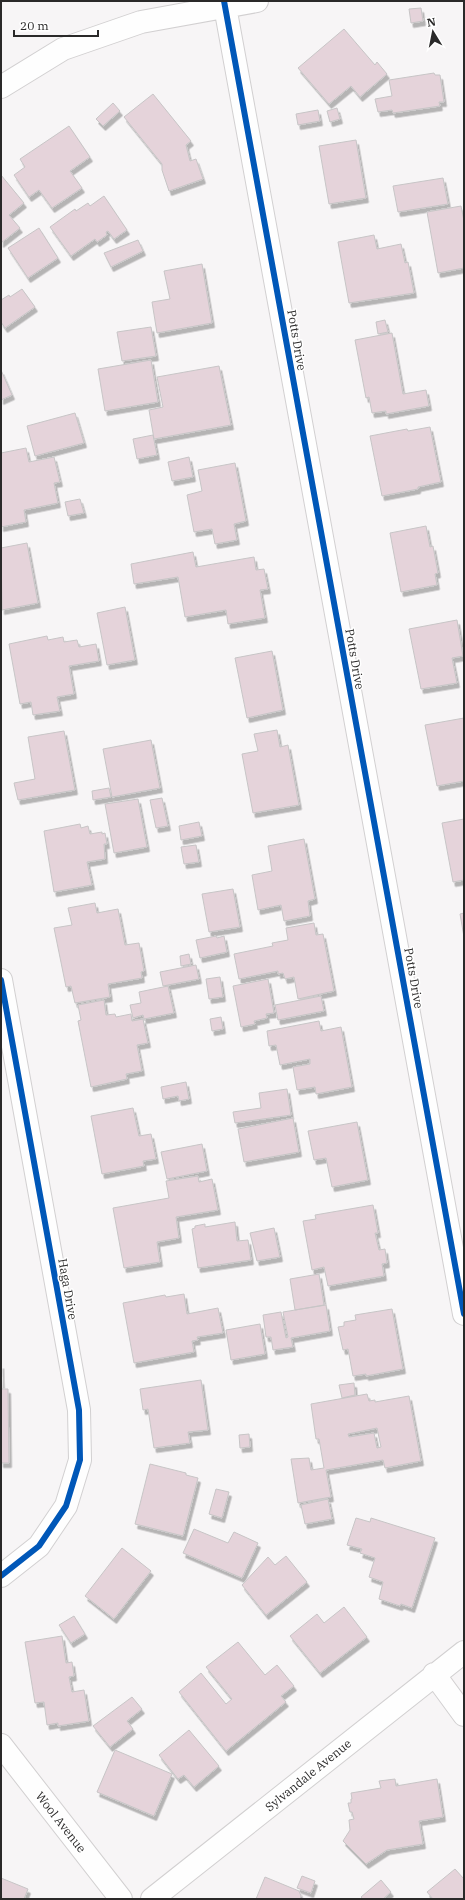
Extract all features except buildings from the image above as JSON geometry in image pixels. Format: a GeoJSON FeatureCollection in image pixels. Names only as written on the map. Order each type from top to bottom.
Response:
{"type":"FeatureCollection","features":[{"type":"Feature","properties":{"kind":"street"},"geometry":{"type":"LineString","coordinates":[[1,87],[63,49],[141,22],[224,4],[257,1]]}},
{"type":"Feature","properties":{"kind":"street","name":"Potts Drive"},"geometry":{"type":"LineString","coordinates":[[224,4],[464,1314]]}},
{"type":"Feature","properties":{"kind":"street","name":"Haga Drive"},"geometry":{"type":"LineString","coordinates":[[1,980],[79,1410],[80,1460],[66,1506],[39,1546],[1,1576]]}},
{"type":"Feature","properties":{"kind":"street","name":"Sylvandale Avenue"},"geometry":{"type":"LineString","coordinates":[[152,1899],[434,1674],[464,1652]]}},
{"type":"Feature","properties":{"kind":"street"},"geometry":{"type":"LineString","coordinates":[[434,1674],[464,1715]]}},
{"type":"Feature","properties":{"kind":"street","name":"Wool Avenue"},"geometry":{"type":"LineString","coordinates":[[1,1745],[121,1899]]}},
{"type":"Feature","properties":{"kind":"cycle path"},"geometry":{"type":"LineString","coordinates":[[224,1],[464,1314]]}},
{"type":"Feature","properties":{"kind":"cycle path"},"geometry":{"type":"LineString","coordinates":[[1,980],[79,1410],[80,1460],[66,1506],[39,1546],[1,1576]]}}]}
